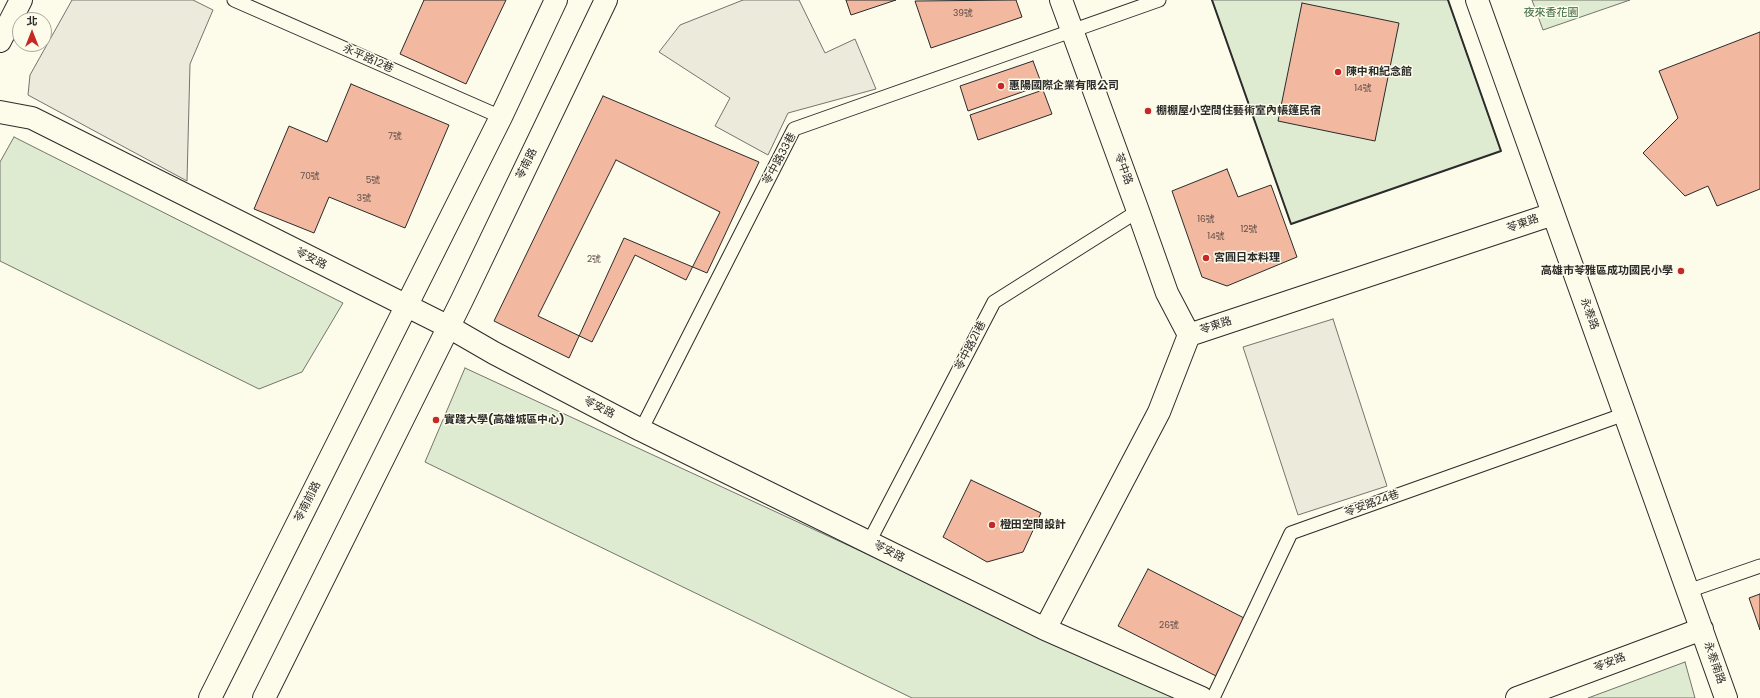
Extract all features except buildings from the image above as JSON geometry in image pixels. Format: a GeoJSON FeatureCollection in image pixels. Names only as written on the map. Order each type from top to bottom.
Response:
{"type":"FeatureCollection","features":[{"type":"Feature","properties":{"kind":"street"},"geometry":{"type":"LineString","coordinates":[[0,41],[22,0]]}},
{"type":"Feature","properties":{"kind":"street"},"geometry":{"type":"LineString","coordinates":[[407,307],[501,117],[556,0]]}},
{"type":"Feature","properties":{"kind":"street","name":"苓南路"},"geometry":{"type":"LineString","coordinates":[[449,327],[606,0]]}},
{"type":"Feature","properties":{"kind":"street","name":"苓中路"},"geometry":{"type":"LineString","coordinates":[[1061,0],[1167,293],[1189,335]]}},
{"type":"Feature","properties":{"kind":"street","name":"永泰路"},"geometry":{"type":"LineString","coordinates":[[1477,0],[1702,629]]}},
{"type":"Feature","properties":{"kind":"street","name":"苓安路"},"geometry":{"type":"LineString","coordinates":[[0,112],[32,118],[449,327],[494,353],[641,430],[1046,629],[1202,698]]}},
{"type":"Feature","properties":{"kind":"street","name":"苓東路"},"geometry":{"type":"LineString","coordinates":[[1046,629],[1159,412],[1189,335],[1553,214]]}},
{"type":"Feature","properties":{"kind":"street","name":"苓南前路"},"geometry":{"type":"LineString","coordinates":[[210,698],[407,307]]}},
{"type":"Feature","properties":{"kind":"street"},"geometry":{"type":"LineString","coordinates":[[264,698],[449,327]]}},
{"type":"Feature","properties":{"kind":"street","name":"苓安路"},"geometry":{"type":"LineString","coordinates":[[1517,698],[1702,629]]}},
{"type":"Feature","properties":{"kind":"street","name":"永泰南路"},"geometry":{"type":"LineString","coordinates":[[1702,629],[1726,698]]}},
{"type":"Feature","properties":{"kind":"lane","name":"永平路12巷"},"geometry":{"type":"LineString","coordinates":[[234,0],[501,117]]}},
{"type":"Feature","properties":{"kind":"lane","name":"苓中路33巷"},"geometry":{"type":"LineString","coordinates":[[641,430],[794,129],[1159,0]]}},
{"type":"Feature","properties":{"kind":"lane","name":"苓中路21巷"},"geometry":{"type":"LineString","coordinates":[[869,542],[994,302],[1138,211]]}},
{"type":"Feature","properties":{"kind":"lane","name":"苓安路24巷"},"geometry":{"type":"LineString","coordinates":[[1213,698],[1291,533],[1625,414]]}},
{"type":"Feature","properties":{"kind":"lane"},"geometry":{"type":"LineString","coordinates":[[1688,592],[1760,566]]}},
{"type":"Feature","properties":{"kind":"green space"},"geometry":{"type":"Polygon","coordinates":[[[1212,0],[1448,0],[1501,151],[1291,224],[1212,0]]]}},
{"type":"Feature","properties":{"kind":"green space","name":"夜來香花園"},"geometry":{"type":"Polygon","coordinates":[[[1532,0],[1630,0],[1543,30],[1532,0]]]}},
{"type":"Feature","properties":{"kind":"green space"},"geometry":{"type":"Polygon","coordinates":[[[14,137],[343,303],[302,372],[259,389],[0,261],[0,162],[14,137]]]}},
{"type":"Feature","properties":{"kind":"green space"},"geometry":{"type":"Polygon","coordinates":[[[465,368],[1178,698],[912,698],[425,462],[465,368]]]}},
{"type":"Feature","properties":{"kind":"green space"},"geometry":{"type":"Polygon","coordinates":[[[1685,662],[1695,698],[1588,698],[1685,662]]]}},
{"type":"Feature","properties":{"kind":"shaded area"},"geometry":{"type":"Polygon","coordinates":[[[72,0],[193,0],[213,10],[190,64],[187,181],[28,95],[30,75],[43,52],[52,52],[52,36],[72,0]]]}},
{"type":"Feature","properties":{"kind":"shaded area"},"geometry":{"type":"Polygon","coordinates":[[[743,0],[799,0],[825,53],[855,39],[876,89],[788,113],[768,155],[715,126],[730,98],[659,52],[680,25],[743,0]]]}},
{"type":"Feature","properties":{"kind":"shaded area"},"geometry":{"type":"Polygon","coordinates":[[[1333,319],[1387,486],[1298,515],[1243,347],[1333,319]]]}},
{"type":"Feature","properties":{"kind":"wall"},"geometry":{"type":"LineString","coordinates":[[1212,0],[1291,224],[1501,151],[1448,0]]}},
{"type":"Feature","properties":{"kind":"place","name":"陳中和紀念館"},"geometry":{"type":"Point","coordinates":[1338,72]}},
{"type":"Feature","properties":{"kind":"place","name":"惠陽國際企業有限公司"},"geometry":{"type":"Point","coordinates":[1001,86]}},
{"type":"Feature","properties":{"kind":"place","name":"棚棚屋小空間住藝術室內帳篷民宿"},"geometry":{"type":"Point","coordinates":[1148,111]}},
{"type":"Feature","properties":{"kind":"place","name":"宮圓日本料理"},"geometry":{"type":"Point","coordinates":[1206,258]}},
{"type":"Feature","properties":{"kind":"place","name":"高雄市苓雅區成功國民小學"},"geometry":{"type":"Point","coordinates":[1681,271]}},
{"type":"Feature","properties":{"kind":"place","name":"實踐大學(高雄城區中心)"},"geometry":{"type":"Point","coordinates":[436,420]}},
{"type":"Feature","properties":{"kind":"place","name":"橙田空間設計"},"geometry":{"type":"Point","coordinates":[992,525]}}]}
